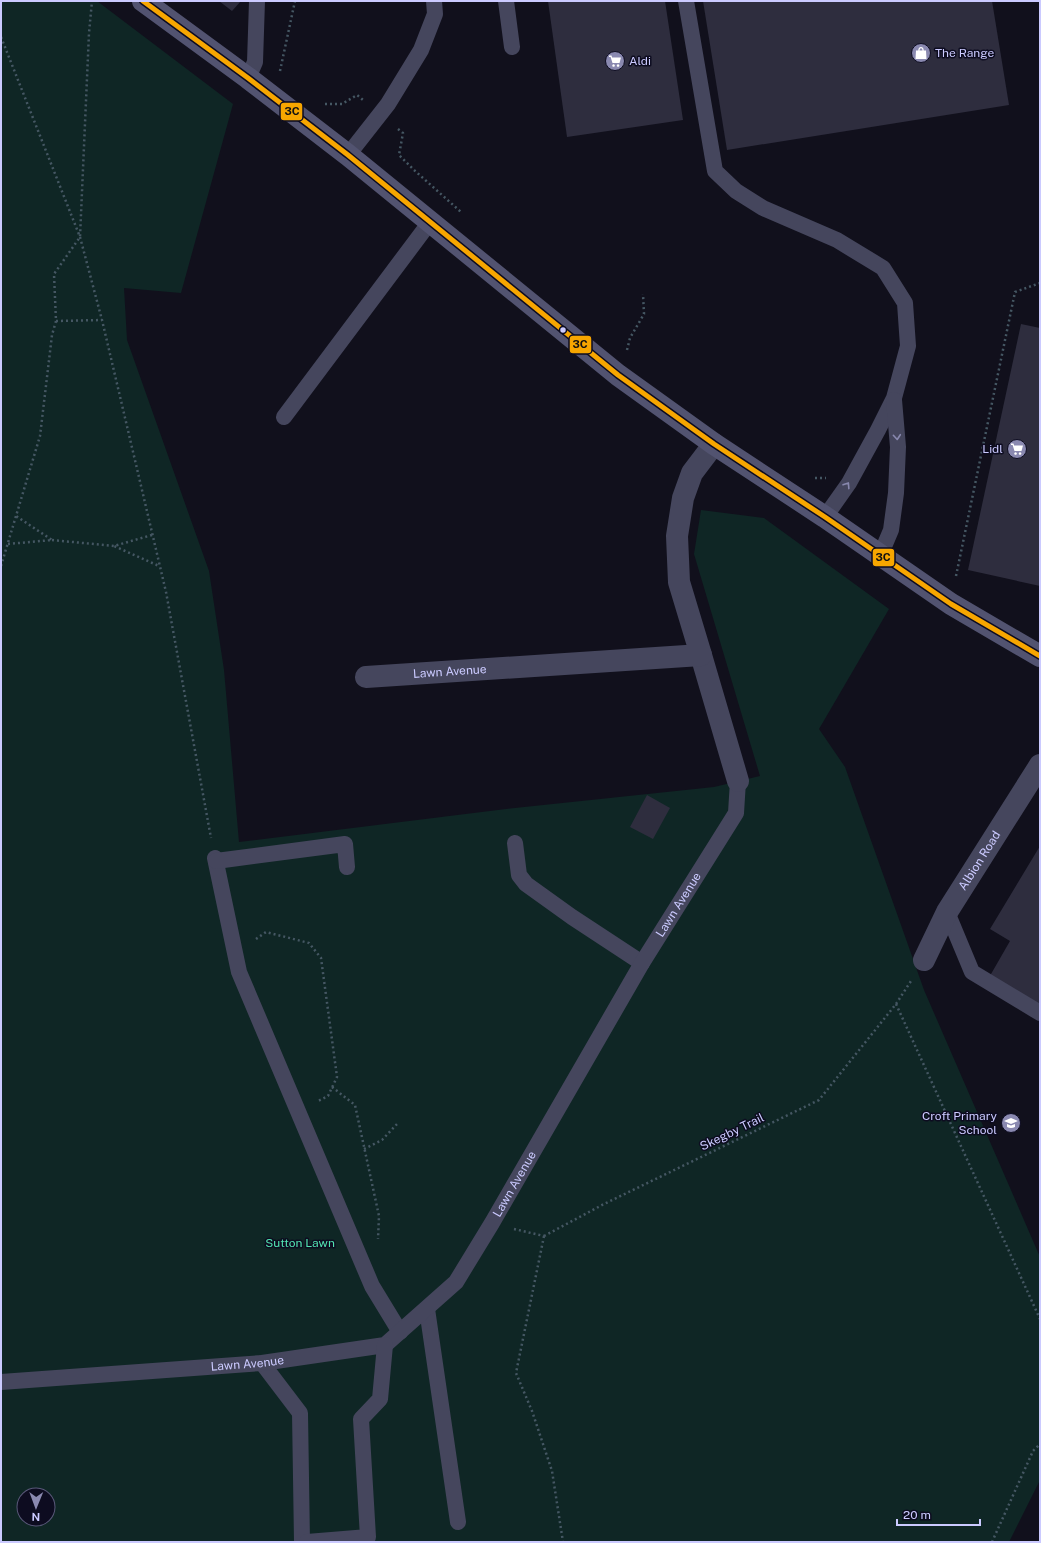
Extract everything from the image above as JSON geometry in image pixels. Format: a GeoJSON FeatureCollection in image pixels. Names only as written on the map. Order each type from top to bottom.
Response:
{"type":"FeatureCollection","features":[{"type":"Feature","properties":{"kind":"street"},"geometry":{"type":"LineString","coordinates":[[143,1],[248,78],[348,155],[618,375],[714,444],[825,517],[950,604],[1040,656]]}},
{"type":"Feature","properties":{"kind":"street","name":"Lawn Avenue"},"geometry":{"type":"LineString","coordinates":[[714,444],[692,474],[683,498],[677,536],[680,582],[738,781]]}},
{"type":"Feature","properties":{"kind":"street","name":"Lawn Avenue"},"geometry":{"type":"LineString","coordinates":[[366,677],[701,655]]}},
{"type":"Feature","properties":{"kind":"street","name":"Albion Road"},"geometry":{"type":"LineString","coordinates":[[924,960],[947,912],[1040,765]]}},
{"type":"Feature","properties":{"kind":"lane"},"geometry":{"type":"LineString","coordinates":[[248,78],[256,62],[257,1]]}},
{"type":"Feature","properties":{"kind":"lane"},"geometry":{"type":"LineString","coordinates":[[348,155],[380,114],[422,50],[435,14],[434,1]]}},
{"type":"Feature","properties":{"kind":"lane"},"geometry":{"type":"LineString","coordinates":[[506,1],[512,47]]}},
{"type":"Feature","properties":{"kind":"lane"},"geometry":{"type":"LineString","coordinates":[[686,1],[715,171],[736,191],[763,208],[837,240],[883,268],[905,303],[908,346],[894,398],[846,487],[825,517]]}},
{"type":"Feature","properties":{"kind":"lane"},"geometry":{"type":"LineString","coordinates":[[284,418],[430,222]]}},
{"type":"Feature","properties":{"kind":"lane"},"geometry":{"type":"LineString","coordinates":[[880,556],[891,530],[896,493],[898,447],[894,398]]}},
{"type":"Feature","properties":{"kind":"lane","name":"Lawn Avenue"},"geometry":{"type":"LineString","coordinates":[[1,1382],[262,1363],[385,1345],[456,1282],[492,1223],[642,963],[736,813],[738,781]]}},
{"type":"Feature","properties":{"kind":"lane"},"geometry":{"type":"LineString","coordinates":[[515,843],[519,875],[526,884],[572,917],[642,963]]}},
{"type":"Feature","properties":{"kind":"lane"},"geometry":{"type":"LineString","coordinates":[[347,867],[345,844],[215,859],[239,972],[372,1286],[400,1332]]}},
{"type":"Feature","properties":{"kind":"lane"},"geometry":{"type":"LineString","coordinates":[[947,912],[972,972],[1040,1013]]}},
{"type":"Feature","properties":{"kind":"lane"},"geometry":{"type":"LineString","coordinates":[[427,1309],[458,1522]]}},
{"type":"Feature","properties":{"kind":"lane"},"geometry":{"type":"LineString","coordinates":[[307,1542],[368,1537],[361,1420],[380,1399],[385,1345]]}},
{"type":"Feature","properties":{"kind":"lane"},"geometry":{"type":"LineString","coordinates":[[262,1363],[300,1413],[302,1542]]}},
{"type":"Feature","properties":{"kind":"path"},"geometry":{"type":"LineString","coordinates":[[1,566],[40,436],[52,335],[56,321],[54,274],[80,237],[89,33],[92,1]]}},
{"type":"Feature","properties":{"kind":"path"},"geometry":{"type":"LineString","coordinates":[[271,97],[279,76],[295,1]]}},
{"type":"Feature","properties":{"kind":"path"},"geometry":{"type":"LineString","coordinates":[[1,37],[80,237],[102,320],[166,592],[215,859]]}},
{"type":"Feature","properties":{"kind":"path"},"geometry":{"type":"LineString","coordinates":[[323,104],[342,104],[357,95],[403,133],[399,155],[461,212]]}},
{"type":"Feature","properties":{"kind":"path"},"geometry":{"type":"LineString","coordinates":[[950,604],[1015,292],[1040,284]]}},
{"type":"Feature","properties":{"kind":"path"},"geometry":{"type":"LineString","coordinates":[[618,375],[630,338],[644,314],[644,294]]}},
{"type":"Feature","properties":{"kind":"path"},"geometry":{"type":"LineString","coordinates":[[56,321],[102,320]]}},
{"type":"Feature","properties":{"kind":"path"},"geometry":{"type":"LineString","coordinates":[[813,478],[827,478],[846,487]]}},
{"type":"Feature","properties":{"kind":"path"},"geometry":{"type":"LineString","coordinates":[[16,516],[52,540]]}},
{"type":"Feature","properties":{"kind":"path"},"geometry":{"type":"LineString","coordinates":[[114,546],[152,535]]}},
{"type":"Feature","properties":{"kind":"path"},"geometry":{"type":"LineString","coordinates":[[8,544],[52,540],[114,546],[160,566]]}},
{"type":"Feature","properties":{"kind":"path"},"geometry":{"type":"LineString","coordinates":[[235,955],[266,932],[309,943],[321,958],[337,1077],[328,1096],[298,1111]]}},
{"type":"Feature","properties":{"kind":"path","name":"Skegby Trail"},"geometry":{"type":"LineString","coordinates":[[544,1236],[604,1204],[819,1100],[896,1004],[1040,1320]]}},
{"type":"Feature","properties":{"kind":"path"},"geometry":{"type":"LineString","coordinates":[[332,1087],[355,1105],[379,1216],[378,1240],[371,1253],[361,1260]]}},
{"type":"Feature","properties":{"kind":"path"},"geometry":{"type":"LineString","coordinates":[[364,1148],[382,1140],[397,1124]]}},
{"type":"Feature","properties":{"kind":"path"},"geometry":{"type":"LineString","coordinates":[[492,1223],[544,1236],[516,1373],[532,1411],[552,1471],[563,1542]]}},
{"type":"Feature","properties":{"kind":"path"},"geometry":{"type":"LineString","coordinates":[[992,1542],[1033,1451],[1040,1444]]}},
{"type":"Feature","properties":{"kind":"green space","name":"Sutton Lawn"},"geometry":{"type":"Polygon","coordinates":[[[1,1],[97,1],[233,104],[181,293],[124,288],[127,340],[209,571],[224,670],[239,842],[515,808],[714,787],[760,776],[694,554],[701,510],[764,518],[889,609],[819,729],[845,767],[924,990],[1040,1257],[1040,1480],[1009,1542],[1,1542],[1,1]]]}},
{"type":"Feature","properties":{"kind":"building"},"geometry":{"type":"Polygon","coordinates":[[[219,1],[241,1],[232,11],[219,1]]]}},
{"type":"Feature","properties":{"kind":"building","name":"Aldi"},"geometry":{"type":"Polygon","coordinates":[[[548,1],[665,1],[683,120],[567,137],[548,1]]]}},
{"type":"Feature","properties":{"kind":"building"},"geometry":{"type":"Polygon","coordinates":[[[703,1],[992,1],[1009,105],[727,150],[703,1]]]}},
{"type":"Feature","properties":{"kind":"building","name":"Lidl"},"geometry":{"type":"Polygon","coordinates":[[[1021,324],[1040,328],[1040,586],[968,570],[1021,324]]]}},
{"type":"Feature","properties":{"kind":"building"},"geometry":{"type":"Polygon","coordinates":[[[647,795],[670,808],[653,839],[630,827],[647,795]]]}},
{"type":"Feature","properties":{"kind":"building"},"geometry":{"type":"Polygon","coordinates":[[[1040,846],[1040,1013],[987,981],[1010,941],[990,929],[1040,846]]]}},
{"type":"Feature","properties":{"kind":"transit line","name":"3C"},"geometry":{"type":"LineString","coordinates":[[143,1],[248,78],[348,155],[618,375],[714,444],[825,517],[951,604],[1040,656]]}},
{"type":"Feature","properties":{"kind":"place","name":"The Range"},"geometry":{"type":"Point","coordinates":[921,53]}},
{"type":"Feature","properties":{"kind":"place","name":"Aldi"},"geometry":{"type":"Point","coordinates":[615,61]}},
{"type":"Feature","properties":{"kind":"place","name":"Lidl"},"geometry":{"type":"Point","coordinates":[1017,449]}},
{"type":"Feature","properties":{"kind":"place","name":"Croft Primary School"},"geometry":{"type":"Point","coordinates":[1011,1123]}}]}
